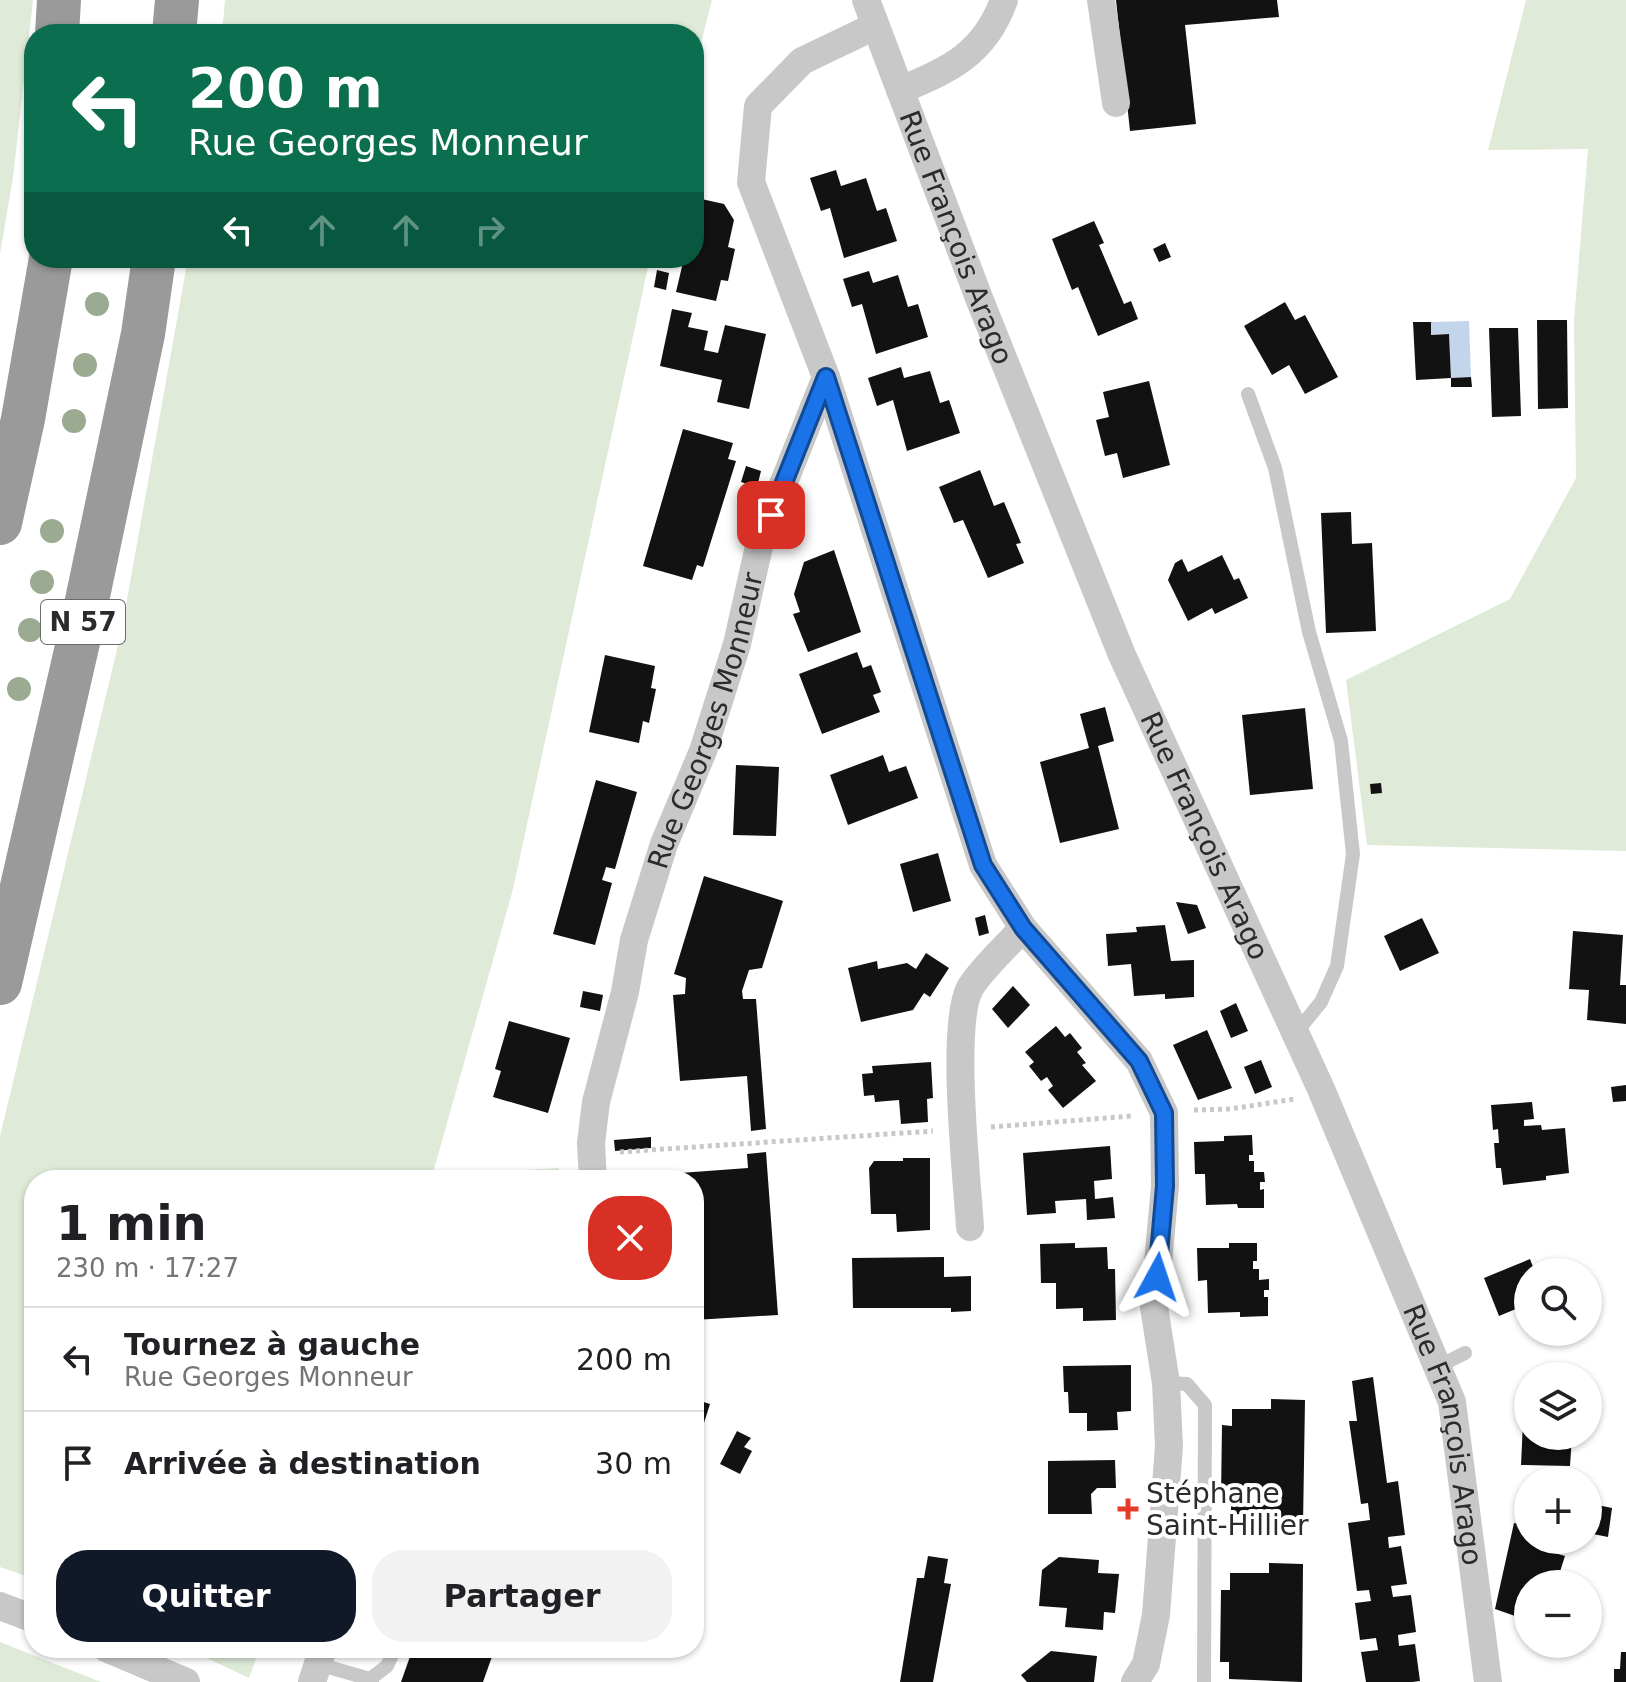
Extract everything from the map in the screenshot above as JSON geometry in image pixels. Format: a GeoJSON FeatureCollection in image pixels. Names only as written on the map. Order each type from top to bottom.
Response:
{"type":"FeatureCollection","features":[{"type":"Feature","properties":{"kind":"highway"},"geometry":{"type":"LineString","coordinates":[[58,24],[59,0]]}},
{"type":"Feature","properties":{"kind":"highway"},"geometry":{"type":"LineString","coordinates":[[84,24],[85,0]]}},
{"type":"Feature","properties":{"kind":"highway"},"geometry":{"type":"LineString","coordinates":[[175,24],[177,0]]}},
{"type":"Feature","properties":{"kind":"highway"},"geometry":{"type":"LineString","coordinates":[[0,523],[23,419],[49,268]]}},
{"type":"Feature","properties":{"kind":"highway","name":"N 57"},"geometry":{"type":"LineString","coordinates":[[0,983],[85,614],[143,334],[153,268]]}},
{"type":"Feature","properties":{"kind":"street"},"geometry":{"type":"LineString","coordinates":[[900,90],[939,74],[974,51],[1000,13],[1004,0]]}},
{"type":"Feature","properties":{"kind":"street"},"geometry":{"type":"LineString","coordinates":[[1101,0],[1116,103]]}},
{"type":"Feature","properties":{"kind":"street"},"geometry":{"type":"LineString","coordinates":[[870,13],[802,61],[758,106],[751,182],[826,377],[983,865],[1023,928],[1139,1061],[1164,1113],[1165,1186],[1154,1307],[1166,1383],[1169,1446],[1156,1615],[1146,1664],[1135,1682]]}},
{"type":"Feature","properties":{"kind":"street","name":"Rue François Arago"},"geometry":{"type":"LineString","coordinates":[[870,13],[979,298],[1122,655],[1321,1089],[1452,1402],[1488,1682]]}},
{"type":"Feature","properties":{"kind":"street","name":"Rue Georges Monneur"},"geometry":{"type":"LineString","coordinates":[[592,1167],[596,1102],[625,992],[634,940],[664,844],[703,751],[737,644],[760,542],[826,377]]}},
{"type":"Feature","properties":{"kind":"street"},"geometry":{"type":"LineString","coordinates":[[970,1227],[962,1010],[971,988],[1023,928]]}},
{"type":"Feature","properties":{"kind":"street"},"geometry":{"type":"LineString","coordinates":[[0,1606],[24,1615]]}},
{"type":"Feature","properties":{"kind":"street"},"geometry":{"type":"LineString","coordinates":[[130,1658],[186,1682]]}},
{"type":"Feature","properties":{"kind":"lane"},"geometry":{"type":"LineString","coordinates":[[1248,394],[1275,468],[1309,632],[1341,741],[1353,854],[1337,966],[1321,1002],[1295,1034]]}},
{"type":"Feature","properties":{"kind":"lane"},"geometry":{"type":"LineString","coordinates":[[1437,1367],[1465,1353]]}},
{"type":"Feature","properties":{"kind":"lane"},"geometry":{"type":"LineString","coordinates":[[1166,1383],[1187,1384],[1205,1405],[1204,1682]]}},
{"type":"Feature","properties":{"kind":"lane"},"geometry":{"type":"LineString","coordinates":[[317,1665],[371,1680],[387,1666],[391,1658]]}},
{"type":"Feature","properties":{"kind":"path"},"geometry":{"type":"LineString","coordinates":[[592,1167],[964,1129],[1289,1101],[1321,1089]]}},
{"type":"Feature","properties":{"kind":"green space"},"geometry":{"type":"Polygon","coordinates":[[[0,0],[33,0],[30,24],[24,24],[24,80],[0,254],[0,0]]]}},
{"type":"Feature","properties":{"kind":"green space"},"geometry":{"type":"Polygon","coordinates":[[[225,0],[712,0],[704,31],[704,24],[223,24],[225,0]]]}},
{"type":"Feature","properties":{"kind":"green space"},"geometry":{"type":"Polygon","coordinates":[[[1526,0],[1626,0],[1626,851],[1367,845],[1346,680],[1510,599],[1576,478],[1574,320],[1588,149],[1488,150],[1526,0]]]}},
{"type":"Feature","properties":{"kind":"green space"},"geometry":{"type":"Polygon","coordinates":[[[186,268],[648,268],[513,889],[434,1170],[24,1170],[24,1575],[0,1567],[0,1136],[121,633],[186,268]]]}},
{"type":"Feature","properties":{"kind":"green space"},"geometry":{"type":"Polygon","coordinates":[[[0,1642],[24,1652],[24,1658],[40,1658],[101,1682],[0,1682],[0,1642]]]}},
{"type":"Feature","properties":{"kind":"green space"},"geometry":{"type":"Polygon","coordinates":[[[206,1658],[256,1658],[249,1678],[206,1658]]]}},
{"type":"Feature","properties":{"kind":"water"},"geometry":{"type":"Polygon","coordinates":[[[1469,321],[1471,377],[1451,378],[1449,334],[1431,335],[1431,322],[1469,321]]]}},
{"type":"Feature","properties":{"kind":"building"},"geometry":{"type":"Polygon","coordinates":[[[1116,0],[1277,0],[1279,17],[1185,25],[1196,124],[1130,131],[1116,0]]]}},
{"type":"Feature","properties":{"kind":"building"},"geometry":{"type":"Polygon","coordinates":[[[836,170],[841,186],[866,178],[877,211],[886,208],[897,241],[844,258],[830,208],[821,211],[810,178],[836,170]]]}},
{"type":"Feature","properties":{"kind":"building"},"geometry":{"type":"Polygon","coordinates":[[[704,200],[724,204],[734,220],[728,247],[735,249],[728,281],[721,280],[716,301],[676,292],[682,268],[704,268],[704,200]]]}},
{"type":"Feature","properties":{"kind":"building"},"geometry":{"type":"Polygon","coordinates":[[[1094,221],[1104,243],[1099,245],[1124,304],[1131,301],[1138,319],[1098,336],[1078,287],[1072,290],[1052,239],[1094,221]]]}},
{"type":"Feature","properties":{"kind":"building"},"geometry":{"type":"Polygon","coordinates":[[[1165,243],[1171,257],[1159,262],[1153,249],[1165,243]]]}},
{"type":"Feature","properties":{"kind":"building"},"geometry":{"type":"Polygon","coordinates":[[[657,270],[669,273],[666,290],[654,287],[657,270]]]}},
{"type":"Feature","properties":{"kind":"building"},"geometry":{"type":"Polygon","coordinates":[[[869,271],[873,283],[898,275],[908,307],[918,304],[928,337],[876,354],[862,304],[852,307],[843,279],[869,271]]]}},
{"type":"Feature","properties":{"kind":"building"},"geometry":{"type":"Polygon","coordinates":[[[1285,302],[1295,320],[1305,315],[1338,377],[1305,394],[1289,365],[1272,375],[1244,326],[1285,302]]]}},
{"type":"Feature","properties":{"kind":"building"},"geometry":{"type":"Polygon","coordinates":[[[672,309],[692,313],[688,327],[708,331],[704,350],[718,353],[725,325],[766,334],[749,409],[717,402],[722,380],[660,366],[672,309]]]}},
{"type":"Feature","properties":{"kind":"building"},"geometry":{"type":"Polygon","coordinates":[[[1537,320],[1567,320],[1568,408],[1538,409],[1537,320]]]}},
{"type":"Feature","properties":{"kind":"building"},"geometry":{"type":"Polygon","coordinates":[[[1413,322],[1431,322],[1431,335],[1449,334],[1451,378],[1416,380],[1413,322]]]}},
{"type":"Feature","properties":{"kind":"building"},"geometry":{"type":"Polygon","coordinates":[[[1489,328],[1518,328],[1521,416],[1492,417],[1489,328]]]}},
{"type":"Feature","properties":{"kind":"building"},"geometry":{"type":"Polygon","coordinates":[[[901,367],[904,378],[930,371],[940,403],[949,400],[960,433],[907,451],[893,400],[877,406],[868,378],[901,367]]]}},
{"type":"Feature","properties":{"kind":"building"},"geometry":{"type":"Polygon","coordinates":[[[1471,377],[1472,387],[1451,387],[1451,378],[1471,377]]]}},
{"type":"Feature","properties":{"kind":"building"},"geometry":{"type":"Polygon","coordinates":[[[1149,381],[1170,465],[1123,478],[1117,453],[1105,456],[1096,420],[1109,417],[1103,392],[1149,381]]]}},
{"type":"Feature","properties":{"kind":"building"},"geometry":{"type":"Polygon","coordinates":[[[683,429],[733,443],[728,459],[736,461],[703,567],[697,565],[692,580],[643,566],[683,429]]]}},
{"type":"Feature","properties":{"kind":"building"},"geometry":{"type":"Polygon","coordinates":[[[746,466],[761,471],[757,487],[741,482],[746,466]]]}},
{"type":"Feature","properties":{"kind":"building"},"geometry":{"type":"Polygon","coordinates":[[[980,470],[994,506],[1004,502],[1021,543],[1016,544],[1024,563],[988,578],[963,520],[954,523],[939,487],[980,470]]]}},
{"type":"Feature","properties":{"kind":"building"},"geometry":{"type":"Polygon","coordinates":[[[1351,512],[1352,544],[1372,543],[1376,631],[1326,633],[1321,513],[1351,512]]]}},
{"type":"Feature","properties":{"kind":"building"},"geometry":{"type":"Polygon","coordinates":[[[834,550],[861,632],[808,652],[793,614],[800,612],[794,594],[804,562],[834,550]]]}},
{"type":"Feature","properties":{"kind":"building"},"geometry":{"type":"Polygon","coordinates":[[[1222,555],[1234,580],[1239,578],[1248,598],[1215,614],[1212,608],[1188,621],[1168,580],[1175,563],[1182,559],[1188,572],[1222,555]]]}},
{"type":"Feature","properties":{"kind":"building"},"geometry":{"type":"Polygon","coordinates":[[[857,652],[863,668],[871,665],[881,692],[873,695],[880,712],[822,734],[799,674],[857,652]]]}},
{"type":"Feature","properties":{"kind":"building"},"geometry":{"type":"Polygon","coordinates":[[[605,655],[655,666],[651,688],[656,689],[649,723],[643,721],[639,743],[589,732],[605,655]]]}},
{"type":"Feature","properties":{"kind":"building"},"geometry":{"type":"Polygon","coordinates":[[[1105,707],[1114,741],[1098,746],[1119,829],[1060,843],[1040,762],[1089,748],[1080,714],[1105,707]]]}},
{"type":"Feature","properties":{"kind":"building"},"geometry":{"type":"Polygon","coordinates":[[[1305,708],[1313,789],[1250,795],[1242,715],[1305,708]]]}},
{"type":"Feature","properties":{"kind":"building"},"geometry":{"type":"Polygon","coordinates":[[[883,755],[889,772],[906,766],[918,798],[848,825],[830,775],[883,755]]]}},
{"type":"Feature","properties":{"kind":"building"},"geometry":{"type":"Polygon","coordinates":[[[736,765],[779,767],[776,836],[733,835],[736,765]]]}},
{"type":"Feature","properties":{"kind":"building"},"geometry":{"type":"Polygon","coordinates":[[[596,780],[637,792],[615,869],[606,867],[602,880],[612,883],[595,945],[553,934],[596,780]]]}},
{"type":"Feature","properties":{"kind":"building"},"geometry":{"type":"Polygon","coordinates":[[[1381,783],[1382,793],[1371,794],[1370,784],[1381,783]]]}},
{"type":"Feature","properties":{"kind":"building"},"geometry":{"type":"Polygon","coordinates":[[[938,853],[951,901],[913,912],[900,864],[938,853]]]}},
{"type":"Feature","properties":{"kind":"building"},"geometry":{"type":"Polygon","coordinates":[[[704,876],[783,901],[762,968],[749,970],[742,991],[743,999],[756,999],[766,1129],[751,1131],[747,1076],[680,1081],[673,995],[685,994],[686,978],[674,974],[704,876]]]}},
{"type":"Feature","properties":{"kind":"building"},"geometry":{"type":"Polygon","coordinates":[[[1176,902],[1197,905],[1206,928],[1188,934],[1176,902]]]}},
{"type":"Feature","properties":{"kind":"building"},"geometry":{"type":"Polygon","coordinates":[[[985,915],[989,933],[979,936],[975,918],[985,915]]]}},
{"type":"Feature","properties":{"kind":"building"},"geometry":{"type":"Polygon","coordinates":[[[1422,918],[1439,953],[1400,971],[1384,936],[1422,918]]]}},
{"type":"Feature","properties":{"kind":"building"},"geometry":{"type":"Polygon","coordinates":[[[1165,925],[1171,961],[1194,960],[1194,997],[1165,999],[1165,994],[1134,996],[1131,964],[1108,966],[1106,934],[1137,932],[1136,927],[1165,925]]]}},
{"type":"Feature","properties":{"kind":"building"},"geometry":{"type":"Polygon","coordinates":[[[1573,931],[1623,935],[1620,985],[1626,985],[1626,1024],[1587,1020],[1589,990],[1569,989],[1573,931]]]}},
{"type":"Feature","properties":{"kind":"building"},"geometry":{"type":"Polygon","coordinates":[[[926,953],[949,968],[930,997],[924,993],[913,1010],[861,1022],[848,968],[877,961],[878,969],[907,963],[916,969],[926,953]]]}},
{"type":"Feature","properties":{"kind":"building"},"geometry":{"type":"Polygon","coordinates":[[[1013,986],[1030,1005],[1008,1028],[992,1009],[1013,986]]]}},
{"type":"Feature","properties":{"kind":"building"},"geometry":{"type":"Polygon","coordinates":[[[583,991],[603,995],[600,1011],[580,1007],[583,991]]]}},
{"type":"Feature","properties":{"kind":"building"},"geometry":{"type":"Polygon","coordinates":[[[1236,1003],[1248,1031],[1231,1038],[1220,1011],[1236,1003]]]}},
{"type":"Feature","properties":{"kind":"building"},"geometry":{"type":"Polygon","coordinates":[[[509,1021],[570,1038],[548,1113],[493,1097],[501,1071],[495,1069],[509,1021]]]}},
{"type":"Feature","properties":{"kind":"building"},"geometry":{"type":"Polygon","coordinates":[[[1056,1026],[1065,1037],[1070,1033],[1082,1048],[1077,1052],[1086,1063],[1082,1065],[1096,1081],[1063,1108],[1048,1090],[1053,1086],[1047,1077],[1041,1081],[1029,1066],[1034,1062],[1025,1052],[1056,1026]]]}},
{"type":"Feature","properties":{"kind":"building"},"geometry":{"type":"Polygon","coordinates":[[[1207,1030],[1232,1088],[1198,1100],[1173,1045],[1207,1030]]]}},
{"type":"Feature","properties":{"kind":"building"},"geometry":{"type":"Polygon","coordinates":[[[1261,1060],[1272,1087],[1255,1094],[1244,1067],[1261,1060]]]}},
{"type":"Feature","properties":{"kind":"building"},"geometry":{"type":"Polygon","coordinates":[[[931,1062],[933,1098],[927,1099],[928,1122],[901,1124],[899,1100],[875,1102],[874,1095],[864,1096],[862,1074],[873,1073],[872,1066],[931,1062]]]}},
{"type":"Feature","properties":{"kind":"building"},"geometry":{"type":"Polygon","coordinates":[[[1626,1085],[1626,1101],[1613,1102],[1611,1087],[1626,1085]]]}},
{"type":"Feature","properties":{"kind":"building"},"geometry":{"type":"Polygon","coordinates":[[[1532,1102],[1534,1119],[1524,1120],[1524,1126],[1541,1125],[1542,1130],[1565,1128],[1569,1173],[1546,1176],[1546,1180],[1503,1185],[1501,1168],[1496,1168],[1494,1143],[1499,1143],[1498,1129],[1493,1130],[1491,1105],[1532,1102]]]}},
{"type":"Feature","properties":{"kind":"building"},"geometry":{"type":"Polygon","coordinates":[[[1252,1135],[1253,1155],[1249,1155],[1249,1161],[1254,1161],[1254,1172],[1264,1172],[1265,1182],[1260,1182],[1260,1190],[1264,1189],[1264,1208],[1238,1208],[1237,1204],[1206,1205],[1205,1174],[1195,1174],[1194,1142],[1224,1141],[1224,1136],[1252,1135]]]}},
{"type":"Feature","properties":{"kind":"building"},"geometry":{"type":"Polygon","coordinates":[[[651,1137],[651,1148],[615,1151],[614,1140],[651,1137]]]}},
{"type":"Feature","properties":{"kind":"building"},"geometry":{"type":"Polygon","coordinates":[[[1110,1146],[1112,1179],[1094,1181],[1095,1199],[1113,1197],[1115,1218],[1087,1220],[1086,1199],[1055,1201],[1056,1213],[1027,1215],[1023,1153],[1110,1146]]]}},
{"type":"Feature","properties":{"kind":"building"},"geometry":{"type":"Polygon","coordinates":[[[766,1152],[778,1315],[704,1319],[704,1171],[748,1168],[747,1154],[766,1152]]]}},
{"type":"Feature","properties":{"kind":"building"},"geometry":{"type":"Polygon","coordinates":[[[903,1158],[930,1158],[930,1230],[897,1232],[896,1214],[871,1214],[869,1168],[874,1161],[903,1161],[903,1158]]]}},
{"type":"Feature","properties":{"kind":"building"},"geometry":{"type":"Polygon","coordinates":[[[1075,1243],[1075,1248],[1107,1247],[1108,1269],[1115,1269],[1116,1320],[1083,1321],[1083,1308],[1056,1309],[1056,1283],[1041,1283],[1040,1244],[1075,1243]]]}},
{"type":"Feature","properties":{"kind":"building"},"geometry":{"type":"Polygon","coordinates":[[[1229,1243],[1257,1243],[1257,1261],[1253,1261],[1253,1269],[1259,1269],[1259,1280],[1269,1279],[1269,1290],[1264,1290],[1264,1297],[1268,1297],[1268,1316],[1240,1317],[1240,1312],[1208,1313],[1207,1280],[1198,1281],[1197,1248],[1229,1248],[1229,1243]]]}},
{"type":"Feature","properties":{"kind":"building"},"geometry":{"type":"Polygon","coordinates":[[[944,1257],[944,1277],[971,1276],[971,1311],[951,1312],[951,1308],[853,1308],[852,1258],[944,1257]]]}},
{"type":"Feature","properties":{"kind":"building"},"geometry":{"type":"Polygon","coordinates":[[[1514,1266],[1514,1310],[1499,1316],[1484,1278],[1514,1266]]]}},
{"type":"Feature","properties":{"kind":"building"},"geometry":{"type":"Polygon","coordinates":[[[1131,1365],[1131,1411],[1117,1412],[1118,1430],[1087,1431],[1087,1413],[1069,1413],[1063,1366],[1131,1365]]]}},
{"type":"Feature","properties":{"kind":"building"},"geometry":{"type":"Polygon","coordinates":[[[1373,1377],[1387,1483],[1398,1481],[1405,1535],[1388,1537],[1389,1548],[1401,1546],[1407,1584],[1391,1586],[1393,1597],[1411,1595],[1416,1632],[1398,1635],[1399,1646],[1415,1644],[1420,1681],[1366,1682],[1361,1652],[1378,1650],[1376,1638],[1360,1640],[1355,1603],[1371,1601],[1369,1590],[1357,1591],[1348,1523],[1370,1520],[1368,1503],[1361,1504],[1349,1421],[1357,1421],[1352,1381],[1373,1377]]]}},
{"type":"Feature","properties":{"kind":"building"},"geometry":{"type":"Polygon","coordinates":[[[1271,1399],[1305,1400],[1303,1525],[1273,1525],[1273,1515],[1231,1514],[1231,1498],[1221,1497],[1222,1425],[1232,1426],[1232,1409],[1271,1409],[1271,1399]]]}},
{"type":"Feature","properties":{"kind":"building"},"geometry":{"type":"Polygon","coordinates":[[[704,1402],[710,1404],[704,1423],[704,1402]]]}},
{"type":"Feature","properties":{"kind":"building"},"geometry":{"type":"Polygon","coordinates":[[[737,1431],[751,1438],[744,1447],[752,1451],[740,1474],[720,1464],[737,1431]]]}},
{"type":"Feature","properties":{"kind":"building"},"geometry":{"type":"Polygon","coordinates":[[[1522,1450],[1571,1450],[1570,1466],[1521,1465],[1522,1450]]]}},
{"type":"Feature","properties":{"kind":"building"},"geometry":{"type":"Polygon","coordinates":[[[1115,1460],[1116,1488],[1097,1488],[1091,1494],[1092,1514],[1048,1514],[1048,1461],[1115,1460]]]}},
{"type":"Feature","properties":{"kind":"building"},"geometry":{"type":"Polygon","coordinates":[[[1602,1506],[1612,1508],[1608,1537],[1602,1536],[1602,1506]]]}},
{"type":"Feature","properties":{"kind":"building"},"geometry":{"type":"Polygon","coordinates":[[[1514,1523],[1514,1554],[1565,1556],[1560,1570],[1514,1570],[1514,1616],[1495,1609],[1514,1523]]]}},
{"type":"Feature","properties":{"kind":"building"},"geometry":{"type":"Polygon","coordinates":[[[928,1556],[948,1559],[944,1583],[951,1584],[933,1682],[900,1682],[917,1578],[924,1578],[928,1556]]]}},
{"type":"Feature","properties":{"kind":"building"},"geometry":{"type":"Polygon","coordinates":[[[1059,1557],[1099,1560],[1098,1573],[1119,1574],[1115,1613],[1104,1612],[1103,1630],[1065,1627],[1067,1608],[1039,1606],[1042,1570],[1059,1557]]]}},
{"type":"Feature","properties":{"kind":"building"},"geometry":{"type":"Polygon","coordinates":[[[1269,1563],[1303,1564],[1302,1682],[1229,1679],[1229,1662],[1220,1662],[1221,1590],[1230,1590],[1230,1573],[1269,1573],[1269,1563]]]}},
{"type":"Feature","properties":{"kind":"building"},"geometry":{"type":"Polygon","coordinates":[[[1051,1651],[1097,1656],[1094,1682],[1027,1682],[1021,1675],[1051,1651]]]}},
{"type":"Feature","properties":{"kind":"building"},"geometry":{"type":"Polygon","coordinates":[[[1621,1652],[1626,1652],[1626,1682],[1614,1682],[1614,1669],[1620,1669],[1621,1652]]]}},
{"type":"Feature","properties":{"kind":"building"},"geometry":{"type":"Polygon","coordinates":[[[409,1658],[491,1658],[483,1682],[401,1682],[409,1658]]]}},
{"type":"Feature","properties":{"kind":"place","name":"Stéphane Saint-Hillier"},"geometry":{"type":"Point","coordinates":[1128,1509]}},
{"type":"Feature","properties":{"kind":"route"},"geometry":{"type":"LineString","coordinates":[[771,515],[826,377],[983,865],[1023,928],[1139,1061],[1164,1113],[1165,1186],[1157,1277]]}}]}
